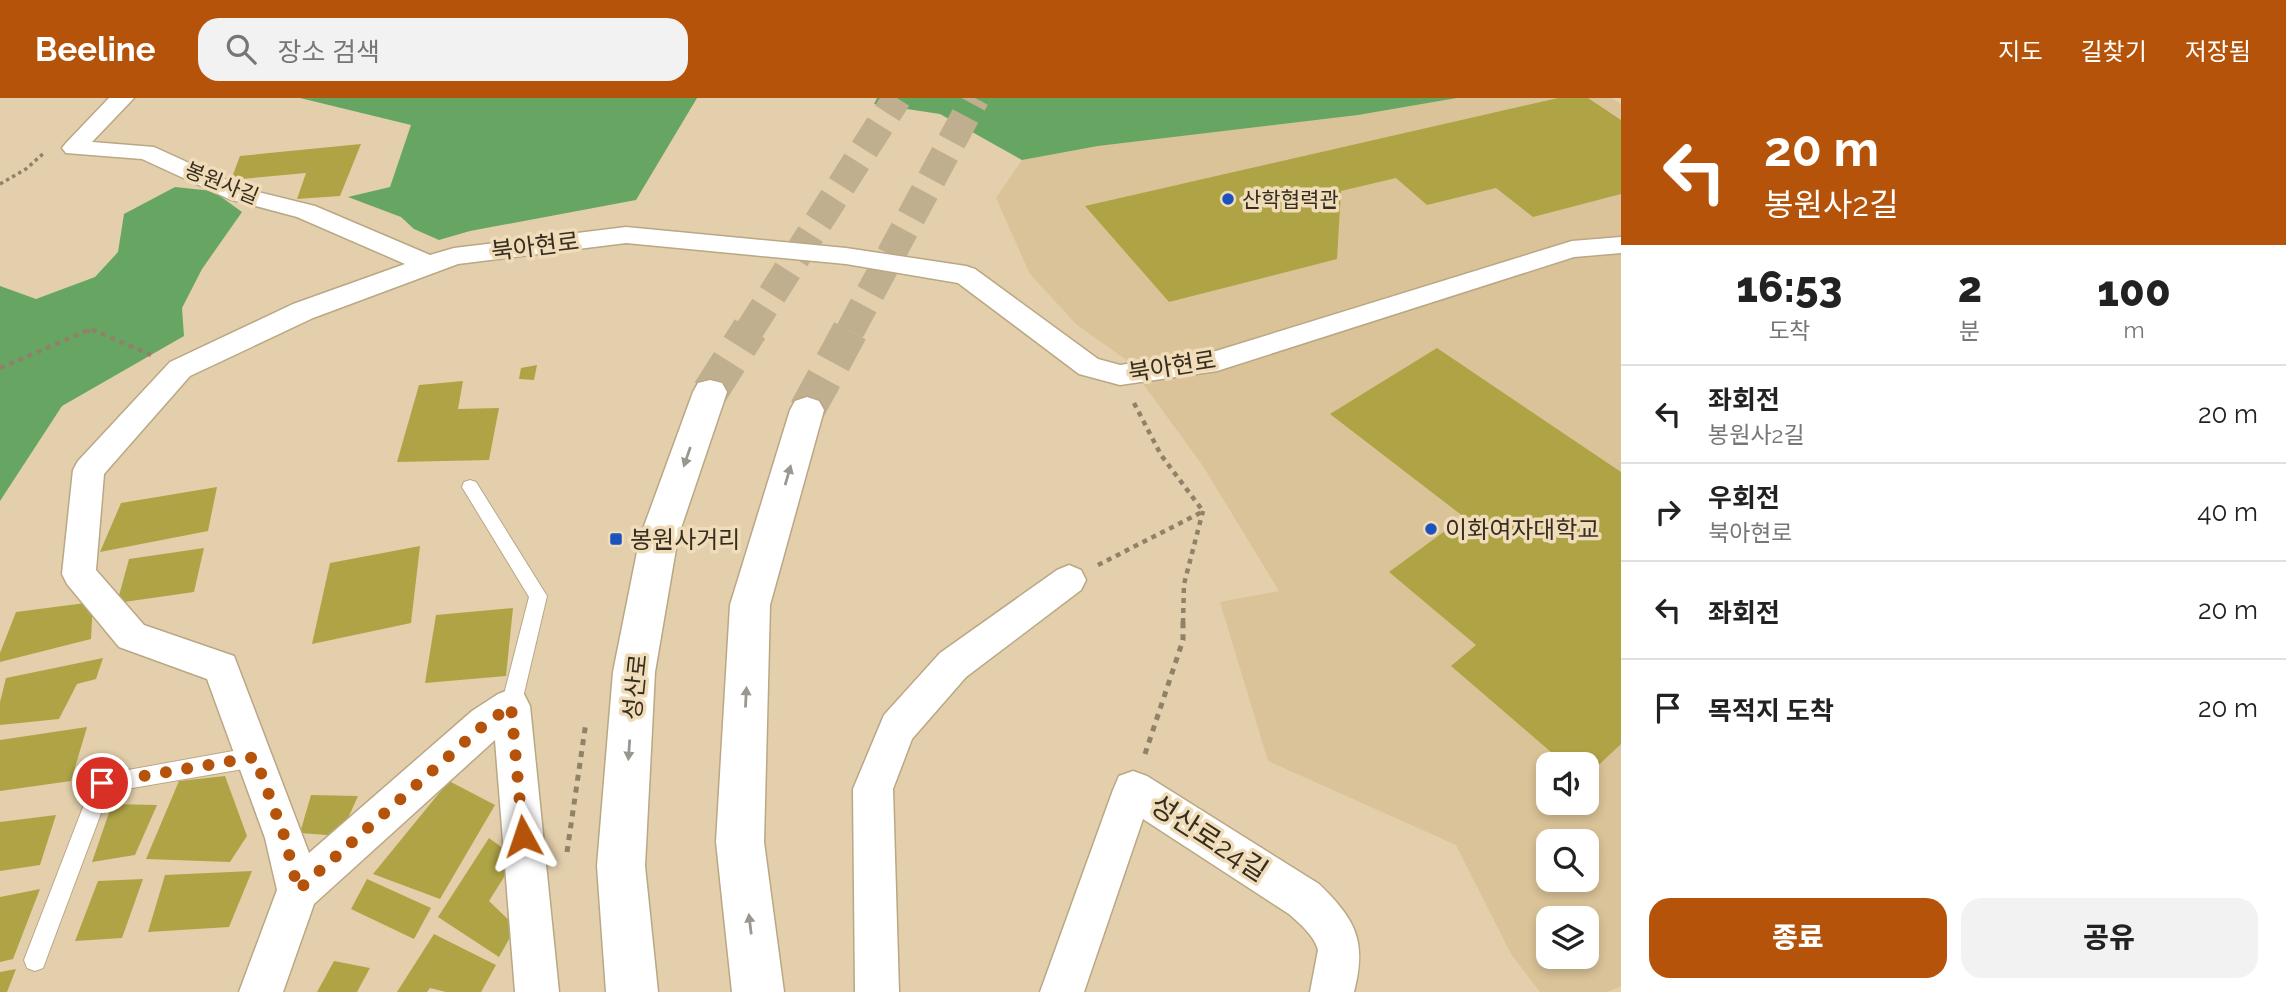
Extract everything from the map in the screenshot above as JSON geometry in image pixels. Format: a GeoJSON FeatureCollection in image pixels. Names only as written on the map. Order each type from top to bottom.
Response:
{"type":"FeatureCollection","features":[{"type":"Feature","properties":{"kind":"main road","name":"성산로"},"geometry":{"type":"LineString","coordinates":[[632,992],[621,866],[634,672],[659,537],[710,392]]}},
{"type":"Feature","properties":{"kind":"main road"},"geometry":{"type":"LineString","coordinates":[[758,992],[740,842],[750,605],[807,410]]}},
{"type":"Feature","properties":{"kind":"street","name":"봉원사길"},"geometry":{"type":"LineString","coordinates":[[123,98],[109,109],[74,148],[146,152],[238,194],[306,211],[430,265]]}},
{"type":"Feature","properties":{"kind":"street","name":"북아현로"},"geometry":{"type":"LineString","coordinates":[[298,890],[285,838],[221,668],[132,636],[79,574],[89,470],[180,369],[303,310],[454,256],[626,235],[846,256],[966,275],[1089,367],[1120,375],[1217,361],[1572,249],[1621,245]]}},
{"type":"Feature","properties":{"kind":"street"},"geometry":{"type":"LineString","coordinates":[[877,992],[873,789],[897,728],[953,665],[1069,580]]}},
{"type":"Feature","properties":{"kind":"street"},"geometry":{"type":"LineString","coordinates":[[261,992],[298,890],[485,724],[511,706],[537,992]]}},
{"type":"Feature","properties":{"kind":"street","name":"성산로24길"},"geometry":{"type":"LineString","coordinates":[[1062,992],[1133,790],[1304,899],[1325,920],[1339,939],[1341,958],[1332,992]]}},
{"type":"Feature","properties":{"kind":"lane"},"geometry":{"type":"LineString","coordinates":[[470,487],[538,596],[511,706]]}},
{"type":"Feature","properties":{"kind":"lane"},"geometry":{"type":"LineString","coordinates":[[35,960],[102,783],[255,757]]}},
{"type":"Feature","properties":{"kind":"path"},"geometry":{"type":"LineString","coordinates":[[0,184],[26,169],[48,150]]}},
{"type":"Feature","properties":{"kind":"path"},"geometry":{"type":"LineString","coordinates":[[0,368],[91,329],[155,357]]}},
{"type":"Feature","properties":{"kind":"path"},"geometry":{"type":"LineString","coordinates":[[1143,419],[1161,455],[1203,511]]}},
{"type":"Feature","properties":{"kind":"path"},"geometry":{"type":"LineString","coordinates":[[1131,548],[1203,511]]}},
{"type":"Feature","properties":{"kind":"path"},"geometry":{"type":"LineString","coordinates":[[1133,790],[1183,640],[1184,584],[1203,511]]}},
{"type":"Feature","properties":{"kind":"shaded area","name":"이화여자대학교"},"geometry":{"type":"Polygon","coordinates":[[[1457,98],[1611,98],[1621,104],[1621,986],[1607,992],[1540,992],[1511,954],[1456,845],[1268,761],[1220,602],[1279,591],[1203,466],[1125,359],[1077,325],[1030,274],[996,198],[1022,160],[1098,146],[1358,115],[1457,98]]]}},
{"type":"Feature","properties":{"kind":"green space"},"geometry":{"type":"Polygon","coordinates":[[[300,98],[697,98],[636,200],[470,231],[439,240],[414,229],[401,217],[348,197],[390,187],[411,125],[300,98]]]}},
{"type":"Feature","properties":{"kind":"green space"},"geometry":{"type":"Polygon","coordinates":[[[877,98],[1457,98],[1358,115],[1098,146],[1022,160],[940,114],[874,104],[877,98]]]}},
{"type":"Feature","properties":{"kind":"green space"},"geometry":{"type":"Polygon","coordinates":[[[175,187],[213,191],[242,212],[202,269],[182,308],[184,336],[62,406],[0,501],[0,286],[36,299],[95,277],[118,252],[124,214],[175,187]]]}},
{"type":"Feature","properties":{"kind":"building","name":"산학협력관"},"geometry":{"type":"Polygon","coordinates":[[[1558,98],[1588,98],[1621,120],[1621,194],[1533,217],[1496,188],[1427,205],[1396,178],[1341,191],[1337,259],[1169,302],[1085,206],[1558,98]]]}},
{"type":"Feature","properties":{"kind":"building"},"geometry":{"type":"Polygon","coordinates":[[[361,144],[340,196],[297,199],[306,173],[231,180],[240,156],[361,144]]]}},
{"type":"Feature","properties":{"kind":"building"},"geometry":{"type":"Polygon","coordinates":[[[1437,348],[1621,472],[1621,744],[1599,765],[1599,752],[1551,752],[1451,666],[1476,645],[1389,572],[1464,517],[1330,414],[1437,348]]]}},
{"type":"Feature","properties":{"kind":"building"},"geometry":{"type":"Polygon","coordinates":[[[537,365],[534,380],[519,379],[521,368],[537,365]]]}},
{"type":"Feature","properties":{"kind":"building"},"geometry":{"type":"Polygon","coordinates":[[[463,381],[458,409],[499,408],[489,460],[397,462],[419,385],[463,381]]]}},
{"type":"Feature","properties":{"kind":"building"},"geometry":{"type":"Polygon","coordinates":[[[217,487],[208,531],[100,552],[121,503],[217,487]]]}},
{"type":"Feature","properties":{"kind":"building"},"geometry":{"type":"Polygon","coordinates":[[[420,546],[411,623],[312,644],[330,563],[420,546]]]}},
{"type":"Feature","properties":{"kind":"building"},"geometry":{"type":"Polygon","coordinates":[[[204,548],[194,592],[117,603],[129,559],[204,548]]]}},
{"type":"Feature","properties":{"kind":"building"},"geometry":{"type":"Polygon","coordinates":[[[93,602],[91,639],[0,662],[0,653],[16,612],[93,602]]]}},
{"type":"Feature","properties":{"kind":"building"},"geometry":{"type":"Polygon","coordinates":[[[513,608],[506,676],[425,683],[436,615],[513,608]]]}},
{"type":"Feature","properties":{"kind":"building"},"geometry":{"type":"Polygon","coordinates":[[[103,658],[96,679],[77,684],[59,719],[0,725],[0,702],[6,678],[103,658]]]}},
{"type":"Feature","properties":{"kind":"building"},"geometry":{"type":"Polygon","coordinates":[[[87,727],[71,781],[0,791],[0,740],[87,727]]]}},
{"type":"Feature","properties":{"kind":"building"},"geometry":{"type":"Polygon","coordinates":[[[225,776],[247,836],[230,862],[146,859],[179,781],[225,776]]]}},
{"type":"Feature","properties":{"kind":"building"},"geometry":{"type":"Polygon","coordinates":[[[449,781],[495,805],[440,899],[373,874],[449,781]]]}},
{"type":"Feature","properties":{"kind":"building"},"geometry":{"type":"Polygon","coordinates":[[[311,795],[358,796],[340,836],[300,833],[311,795]]]}},
{"type":"Feature","properties":{"kind":"building"},"geometry":{"type":"Polygon","coordinates":[[[112,804],[157,805],[135,855],[92,862],[112,804]]]}},
{"type":"Feature","properties":{"kind":"building"},"geometry":{"type":"Polygon","coordinates":[[[56,815],[40,865],[0,871],[0,822],[56,815]]]}},
{"type":"Feature","properties":{"kind":"building"},"geometry":{"type":"Polygon","coordinates":[[[489,838],[516,858],[489,901],[516,927],[499,957],[438,917],[489,838]]]}},
{"type":"Feature","properties":{"kind":"building"},"geometry":{"type":"Polygon","coordinates":[[[252,871],[229,927],[148,932],[165,875],[252,871]]]}},
{"type":"Feature","properties":{"kind":"building"},"geometry":{"type":"Polygon","coordinates":[[[143,879],[122,938],[75,941],[98,881],[143,879]]]}},
{"type":"Feature","properties":{"kind":"building"},"geometry":{"type":"Polygon","coordinates":[[[367,879],[431,908],[414,939],[351,909],[367,879]]]}},
{"type":"Feature","properties":{"kind":"building"},"geometry":{"type":"Polygon","coordinates":[[[40,889],[13,959],[0,962],[0,897],[40,889]]]}},
{"type":"Feature","properties":{"kind":"building"},"geometry":{"type":"Polygon","coordinates":[[[434,934],[496,965],[481,992],[446,992],[430,988],[427,992],[397,992],[434,934]]]}},
{"type":"Feature","properties":{"kind":"building"},"geometry":{"type":"Polygon","coordinates":[[[334,961],[370,968],[357,992],[317,992],[334,961]]]}},
{"type":"Feature","properties":{"kind":"building"},"geometry":{"type":"Polygon","coordinates":[[[16,969],[7,992],[0,992],[0,972],[16,969]]]}},
{"type":"Feature","properties":{"kind":"tunnel"},"geometry":{"type":"LineString","coordinates":[[749,331],[897,98]]}},
{"type":"Feature","properties":{"kind":"tunnel"},"geometry":{"type":"LineString","coordinates":[[850,331],[975,98]]}},
{"type":"Feature","properties":{"kind":"tunnel"},"geometry":{"type":"LineString","coordinates":[[710,392],[750,329]]}},
{"type":"Feature","properties":{"kind":"tunnel"},"geometry":{"type":"LineString","coordinates":[[807,410],[851,329]]}},
{"type":"Feature","properties":{"kind":"place","name":"산학협력관"},"geometry":{"type":"Point","coordinates":[1228,199]}},
{"type":"Feature","properties":{"kind":"place","name":"이화여자대학교"},"geometry":{"type":"Point","coordinates":[1431,529]}},
{"type":"Feature","properties":{"kind":"place","name":"봉원사거리"},"geometry":{"type":"Point","coordinates":[616,539]}},
{"type":"Feature","properties":{"kind":"route"},"geometry":{"type":"LineString","coordinates":[[102,783],[255,757],[285,838],[298,890],[485,724],[511,706],[523,836]]}}]}
